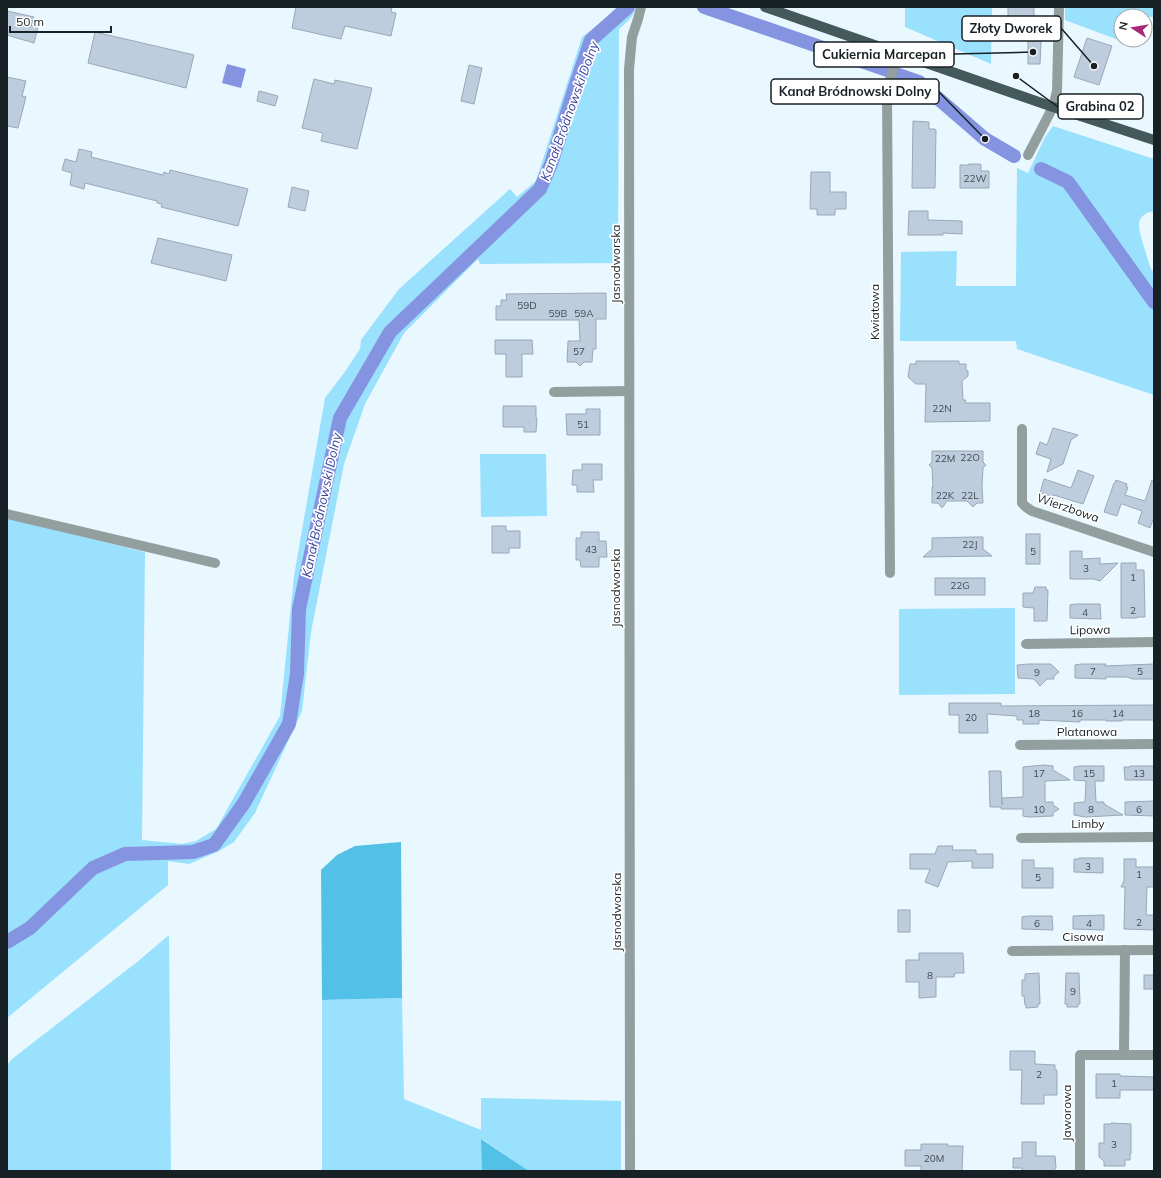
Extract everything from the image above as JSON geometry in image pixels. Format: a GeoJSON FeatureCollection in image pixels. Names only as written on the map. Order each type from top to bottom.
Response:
{"type":"FeatureCollection","features":[{"type":"Feature","properties":{"kind":"main road"},"geometry":{"type":"LineString","coordinates":[[765,7],[1053,107],[1154,140]]}},
{"type":"Feature","properties":{"kind":"street","name":"Jasnodworska"},"geometry":{"type":"LineString","coordinates":[[630,1171],[629,69],[632,37],[641,7]]}},
{"type":"Feature","properties":{"kind":"street"},"geometry":{"type":"LineString","coordinates":[[1028,155],[1053,107],[1058,85],[1059,7]]}},
{"type":"Feature","properties":{"kind":"street","name":"Kwiatowa"},"geometry":{"type":"LineString","coordinates":[[890,573],[887,90],[888,81],[898,53]]}},
{"type":"Feature","properties":{"kind":"street"},"geometry":{"type":"LineString","coordinates":[[554,392],[629,391]]}},
{"type":"Feature","properties":{"kind":"street","name":"Wierzbowa"},"geometry":{"type":"LineString","coordinates":[[1022,428],[1022,503],[1026,507],[1154,552]]}},
{"type":"Feature","properties":{"kind":"street"},"geometry":{"type":"LineString","coordinates":[[7,514],[215,563]]}},
{"type":"Feature","properties":{"kind":"street","name":"Lipowa"},"geometry":{"type":"LineString","coordinates":[[1026,644],[1154,642]]}},
{"type":"Feature","properties":{"kind":"street","name":"Platanowa"},"geometry":{"type":"LineString","coordinates":[[1020,745],[1154,744]]}},
{"type":"Feature","properties":{"kind":"street","name":"Limby"},"geometry":{"type":"LineString","coordinates":[[1021,838],[1154,837]]}},
{"type":"Feature","properties":{"kind":"street"},"geometry":{"type":"LineString","coordinates":[[1125,950],[1124,1055],[1154,1055]]}},
{"type":"Feature","properties":{"kind":"street","name":"Cisowa"},"geometry":{"type":"LineString","coordinates":[[1012,951],[1154,950]]}},
{"type":"Feature","properties":{"kind":"street","name":"Jaworowa"},"geometry":{"type":"LineString","coordinates":[[1080,1171],[1080,1055],[1124,1055]]}},
{"type":"Feature","properties":{"kind":"shaded area"},"geometry":{"type":"Polygon","coordinates":[[[621,7],[635,7],[635,11],[632,17],[619,29],[618,263],[480,264],[478,259],[404,333],[365,404],[344,464],[311,632],[302,711],[255,813],[234,842],[219,851],[189,864],[168,861],[168,885],[7,1018],[7,518],[145,552],[142,840],[182,844],[196,841],[216,829],[280,716],[294,576],[325,398],[360,349],[361,340],[399,289],[510,189],[517,197],[536,181],[582,37],[621,7]]]}},
{"type":"Feature","properties":{"kind":"shaded area"},"geometry":{"type":"Polygon","coordinates":[[[905,7],[992,7],[991,64],[905,27],[905,7]]]}},
{"type":"Feature","properties":{"kind":"shaded area"},"geometry":{"type":"Polygon","coordinates":[[[1065,7],[1154,7],[1154,17],[1153,8],[1113,8],[1113,38],[1065,20],[1065,7]]]}},
{"type":"Feature","properties":{"kind":"shaded area"},"geometry":{"type":"Polygon","coordinates":[[[227,64],[246,69],[241,88],[222,83],[227,64]]]}},
{"type":"Feature","properties":{"kind":"shaded area"},"geometry":{"type":"Polygon","coordinates":[[[1053,126],[1154,159],[1154,211],[1147,213],[1140,219],[1139,228],[1151,269],[1154,273],[1154,395],[1017,349],[1016,341],[900,341],[901,252],[957,251],[956,286],[1016,286],[1017,168],[1028,173],[1045,137],[1053,126]]]}},
{"type":"Feature","properties":{"kind":"shaded area"},"geometry":{"type":"Polygon","coordinates":[[[480,454],[546,454],[547,516],[481,517],[480,454]]]}},
{"type":"Feature","properties":{"kind":"shaded area"},"geometry":{"type":"Polygon","coordinates":[[[1015,608],[1015,694],[899,695],[899,609],[1015,608]]]}},
{"type":"Feature","properties":{"kind":"shaded area"},"geometry":{"type":"Polygon","coordinates":[[[401,842],[402,998],[322,1000],[321,870],[337,855],[355,846],[401,842]]]}},
{"type":"Feature","properties":{"kind":"shaded area"},"geometry":{"type":"Polygon","coordinates":[[[169,935],[171,1171],[7,1171],[7,1065],[12,1059],[137,962],[169,935]]]}},
{"type":"Feature","properties":{"kind":"shaded area"},"geometry":{"type":"Polygon","coordinates":[[[402,998],[404,1099],[481,1130],[481,1098],[621,1101],[621,1171],[529,1171],[482,1139],[482,1171],[322,1171],[322,1000],[402,998]]]}},
{"type":"Feature","properties":{"kind":"shaded area"},"geometry":{"type":"Polygon","coordinates":[[[481,1139],[529,1171],[482,1171],[481,1139]]]}},
{"type":"Feature","properties":{"kind":"building"},"geometry":{"type":"Polygon","coordinates":[[[296,7],[392,7],[391,12],[396,13],[391,36],[345,26],[341,39],[292,28],[296,7]]]}},
{"type":"Feature","properties":{"kind":"building"},"geometry":{"type":"Polygon","coordinates":[[[1008,7],[1034,7],[1034,19],[1028,19],[1027,21],[1008,21],[1008,7]]]}},
{"type":"Feature","properties":{"kind":"building"},"geometry":{"type":"Polygon","coordinates":[[[7,11],[34,17],[31,26],[38,27],[34,43],[7,35],[7,11]]]}},
{"type":"Feature","properties":{"kind":"building"},"geometry":{"type":"Polygon","coordinates":[[[95,32],[194,55],[186,88],[88,63],[95,32]]]}},
{"type":"Feature","properties":{"kind":"building"},"geometry":{"type":"Polygon","coordinates":[[[1087,38],[1112,46],[1099,85],[1074,77],[1087,38]]]}},
{"type":"Feature","properties":{"kind":"building"},"geometry":{"type":"Polygon","coordinates":[[[1028,41],[1041,41],[1040,64],[1028,64],[1028,41]]]}},
{"type":"Feature","properties":{"kind":"building"},"geometry":{"type":"Polygon","coordinates":[[[469,65],[482,68],[474,104],[461,101],[469,65]]]}},
{"type":"Feature","properties":{"kind":"building"},"geometry":{"type":"Polygon","coordinates":[[[7,77],[26,81],[22,96],[26,97],[18,128],[7,126],[7,77]]]}},
{"type":"Feature","properties":{"kind":"building"},"geometry":{"type":"Polygon","coordinates":[[[314,79],[334,84],[335,80],[372,88],[357,149],[321,141],[323,133],[302,128],[314,79]]]}},
{"type":"Feature","properties":{"kind":"building"},"geometry":{"type":"Polygon","coordinates":[[[259,91],[278,96],[275,106],[257,101],[259,91]]]}},
{"type":"Feature","properties":{"kind":"building"},"geometry":{"type":"Polygon","coordinates":[[[913,121],[929,122],[929,129],[936,130],[935,188],[912,188],[913,121]]]}},
{"type":"Feature","properties":{"kind":"building"},"geometry":{"type":"Polygon","coordinates":[[[79,149],[92,152],[91,157],[163,175],[164,172],[169,174],[170,170],[248,189],[238,226],[161,207],[162,204],[157,203],[157,201],[85,183],[84,189],[70,185],[72,173],[62,170],[65,159],[76,162],[79,149]]]}},
{"type":"Feature","properties":{"kind":"building"},"geometry":{"type":"Polygon","coordinates":[[[980,164],[981,171],[989,171],[989,188],[960,188],[960,165],[980,164]]]}},
{"type":"Feature","properties":{"kind":"building"},"geometry":{"type":"Polygon","coordinates":[[[811,172],[830,172],[830,192],[846,192],[846,209],[835,209],[835,215],[817,215],[817,209],[810,209],[811,172]]]}},
{"type":"Feature","properties":{"kind":"building"},"geometry":{"type":"Polygon","coordinates":[[[292,187],[309,191],[305,211],[288,207],[292,187]]]}},
{"type":"Feature","properties":{"kind":"building"},"geometry":{"type":"Polygon","coordinates":[[[909,211],[928,211],[928,220],[962,221],[962,234],[943,233],[943,235],[908,235],[909,211]]]}},
{"type":"Feature","properties":{"kind":"building"},"geometry":{"type":"Polygon","coordinates":[[[158,238],[232,255],[226,281],[151,263],[158,238]]]}},
{"type":"Feature","properties":{"kind":"building"},"geometry":{"type":"Polygon","coordinates":[[[606,293],[606,319],[596,319],[596,349],[593,349],[592,362],[584,362],[580,366],[576,362],[567,362],[568,341],[580,341],[579,320],[496,320],[496,306],[501,306],[501,300],[507,300],[506,294],[606,293]]]}},
{"type":"Feature","properties":{"kind":"building"},"geometry":{"type":"Polygon","coordinates":[[[495,340],[532,340],[533,354],[522,354],[522,377],[506,377],[506,354],[495,354],[495,340]]]}},
{"type":"Feature","properties":{"kind":"building"},"geometry":{"type":"Polygon","coordinates":[[[916,361],[959,361],[959,364],[966,364],[968,376],[962,381],[963,400],[966,400],[965,403],[990,403],[990,421],[925,422],[926,384],[916,384],[908,377],[910,364],[916,364],[916,361]]]}},
{"type":"Feature","properties":{"kind":"building"},"geometry":{"type":"Polygon","coordinates":[[[503,406],[536,406],[536,432],[524,432],[524,427],[503,427],[503,406]]]}},
{"type":"Feature","properties":{"kind":"building"},"geometry":{"type":"Polygon","coordinates":[[[586,409],[600,409],[600,435],[567,435],[566,414],[586,414],[586,409]]]}},
{"type":"Feature","properties":{"kind":"building"},"geometry":{"type":"Polygon","coordinates":[[[1053,428],[1078,435],[1071,440],[1063,464],[1047,472],[1051,459],[1036,454],[1040,442],[1047,445],[1053,428]]]}},
{"type":"Feature","properties":{"kind":"building"},"geometry":{"type":"Polygon","coordinates":[[[932,451],[983,451],[983,462],[986,465],[983,468],[983,503],[977,503],[973,507],[967,501],[947,501],[942,508],[938,503],[932,503],[932,468],[929,465],[932,462],[932,451]]]}},
{"type":"Feature","properties":{"kind":"building"},"geometry":{"type":"Polygon","coordinates":[[[582,464],[602,464],[602,480],[593,480],[594,492],[577,492],[577,485],[572,485],[573,470],[582,470],[582,464]]]}},
{"type":"Feature","properties":{"kind":"building"},"geometry":{"type":"Polygon","coordinates":[[[1078,470],[1094,476],[1083,504],[1054,495],[1053,497],[1040,493],[1044,479],[1071,488],[1078,470]]]}},
{"type":"Feature","properties":{"kind":"building"},"geometry":{"type":"Polygon","coordinates":[[[1116,480],[1127,484],[1126,487],[1128,487],[1125,495],[1145,501],[1152,480],[1154,481],[1154,517],[1150,528],[1138,523],[1142,511],[1122,504],[1117,516],[1104,512],[1116,480]]]}},
{"type":"Feature","properties":{"kind":"building"},"geometry":{"type":"Polygon","coordinates":[[[492,526],[506,526],[506,531],[520,531],[520,548],[509,548],[509,553],[492,553],[492,526]]]}},
{"type":"Feature","properties":{"kind":"building"},"geometry":{"type":"Polygon","coordinates":[[[581,532],[599,532],[599,541],[606,541],[607,557],[599,557],[599,567],[581,567],[580,560],[576,560],[576,538],[581,538],[581,532]]]}},
{"type":"Feature","properties":{"kind":"building"},"geometry":{"type":"Polygon","coordinates":[[[1026,534],[1040,534],[1040,564],[1026,564],[1026,534]]]}},
{"type":"Feature","properties":{"kind":"building"},"geometry":{"type":"Polygon","coordinates":[[[983,537],[983,549],[992,556],[923,557],[932,549],[932,538],[983,537]]]}},
{"type":"Feature","properties":{"kind":"building"},"geometry":{"type":"Polygon","coordinates":[[[1070,551],[1082,551],[1082,559],[1100,558],[1100,564],[1118,563],[1100,581],[1094,579],[1070,579],[1070,551]]]}},
{"type":"Feature","properties":{"kind":"building"},"geometry":{"type":"Polygon","coordinates":[[[1121,563],[1136,563],[1136,570],[1144,570],[1145,617],[1121,618],[1121,563]]]}},
{"type":"Feature","properties":{"kind":"building"},"geometry":{"type":"Polygon","coordinates":[[[935,578],[985,578],[985,595],[935,595],[935,578]]]}},
{"type":"Feature","properties":{"kind":"building"},"geometry":{"type":"Polygon","coordinates":[[[1035,587],[1046,587],[1046,590],[1048,590],[1047,621],[1034,621],[1034,608],[1023,607],[1023,593],[1033,593],[1035,587]]]}},
{"type":"Feature","properties":{"kind":"building"},"geometry":{"type":"Polygon","coordinates":[[[1100,604],[1101,619],[1070,618],[1070,605],[1100,604]]]}},
{"type":"Feature","properties":{"kind":"building"},"geometry":{"type":"Polygon","coordinates":[[[1051,664],[1059,672],[1054,676],[1054,679],[1047,679],[1040,686],[1034,679],[1018,678],[1017,665],[1051,664]]]}},
{"type":"Feature","properties":{"kind":"building"},"geometry":{"type":"Polygon","coordinates":[[[1106,664],[1105,666],[1154,664],[1154,679],[1133,679],[1127,677],[1106,677],[1106,679],[1075,678],[1075,665],[1106,664]]]}},
{"type":"Feature","properties":{"kind":"building"},"geometry":{"type":"Polygon","coordinates":[[[949,703],[1001,703],[1001,706],[1154,705],[1154,720],[1080,720],[1080,722],[1039,720],[1039,724],[1023,724],[1023,720],[1017,720],[1017,716],[987,714],[988,733],[959,733],[959,715],[949,715],[949,703]]]}},
{"type":"Feature","properties":{"kind":"building"},"geometry":{"type":"Polygon","coordinates":[[[1044,765],[1053,766],[1053,770],[1070,780],[1045,781],[1045,802],[1053,802],[1053,805],[1059,809],[1053,813],[1053,816],[1029,817],[1023,816],[1023,809],[1001,809],[1001,807],[990,807],[989,771],[1001,771],[1002,805],[1002,798],[1023,797],[1023,767],[1044,765]]]}},
{"type":"Feature","properties":{"kind":"building"},"geometry":{"type":"Polygon","coordinates":[[[1104,766],[1104,781],[1095,781],[1096,802],[1104,802],[1104,804],[1123,815],[1086,817],[1074,815],[1074,803],[1085,802],[1086,781],[1074,780],[1074,767],[1104,766]]]}},
{"type":"Feature","properties":{"kind":"building"},"geometry":{"type":"Polygon","coordinates":[[[1154,766],[1154,780],[1125,780],[1124,767],[1154,766]]]}},
{"type":"Feature","properties":{"kind":"building"},"geometry":{"type":"Polygon","coordinates":[[[1154,801],[1154,816],[1125,815],[1125,802],[1154,801]]]}},
{"type":"Feature","properties":{"kind":"building"},"geometry":{"type":"Polygon","coordinates":[[[938,846],[953,846],[952,850],[976,850],[976,854],[993,854],[993,868],[972,868],[972,861],[948,862],[938,887],[925,882],[930,869],[910,869],[910,854],[935,854],[938,846]]]}},
{"type":"Feature","properties":{"kind":"building"},"geometry":{"type":"Polygon","coordinates":[[[1103,858],[1103,873],[1074,872],[1074,859],[1103,858]]]}},
{"type":"Feature","properties":{"kind":"building"},"geometry":{"type":"Polygon","coordinates":[[[1124,859],[1136,859],[1136,867],[1154,867],[1154,887],[1147,887],[1146,915],[1154,915],[1154,930],[1124,929],[1125,887],[1121,887],[1124,881],[1124,859]]]}},
{"type":"Feature","properties":{"kind":"building"},"geometry":{"type":"Polygon","coordinates":[[[1022,860],[1034,860],[1034,868],[1053,868],[1053,888],[1022,888],[1022,860]]]}},
{"type":"Feature","properties":{"kind":"building"},"geometry":{"type":"Polygon","coordinates":[[[898,910],[910,910],[910,932],[898,932],[898,910]]]}},
{"type":"Feature","properties":{"kind":"building"},"geometry":{"type":"Polygon","coordinates":[[[1104,915],[1104,930],[1073,929],[1073,916],[1104,915]]]}},
{"type":"Feature","properties":{"kind":"building"},"geometry":{"type":"Polygon","coordinates":[[[1052,916],[1053,930],[1022,929],[1022,917],[1052,916]]]}},
{"type":"Feature","properties":{"kind":"building"},"geometry":{"type":"Polygon","coordinates":[[[919,953],[963,953],[964,973],[955,973],[954,977],[936,977],[936,997],[919,998],[919,982],[906,982],[906,960],[919,960],[919,953]]]}},
{"type":"Feature","properties":{"kind":"building"},"geometry":{"type":"Polygon","coordinates":[[[1039,973],[1040,1004],[1038,1004],[1038,1007],[1026,1008],[1024,996],[1022,996],[1022,980],[1025,980],[1025,974],[1039,973]]]}},
{"type":"Feature","properties":{"kind":"building"},"geometry":{"type":"Polygon","coordinates":[[[1066,973],[1079,973],[1080,1004],[1078,1004],[1078,1007],[1067,1007],[1067,1004],[1065,1004],[1066,973]]]}},
{"type":"Feature","properties":{"kind":"building"},"geometry":{"type":"Polygon","coordinates":[[[1144,975],[1154,975],[1154,989],[1144,989],[1144,975]]]}},
{"type":"Feature","properties":{"kind":"building"},"geometry":{"type":"Polygon","coordinates":[[[1010,1051],[1035,1051],[1035,1064],[1055,1065],[1055,1070],[1057,1070],[1057,1095],[1044,1095],[1044,1104],[1021,1104],[1022,1070],[1010,1070],[1010,1051]]]}},
{"type":"Feature","properties":{"kind":"building"},"geometry":{"type":"Polygon","coordinates":[[[1096,1074],[1120,1074],[1120,1076],[1154,1077],[1154,1090],[1120,1090],[1120,1098],[1096,1098],[1096,1074]]]}},
{"type":"Feature","properties":{"kind":"building"},"geometry":{"type":"Polygon","coordinates":[[[1104,1124],[1131,1124],[1131,1154],[1130,1160],[1125,1160],[1125,1166],[1104,1166],[1104,1161],[1099,1157],[1099,1143],[1104,1143],[1104,1124]]]}},
{"type":"Feature","properties":{"kind":"building"},"geometry":{"type":"Polygon","coordinates":[[[1022,1142],[1036,1142],[1036,1156],[1055,1156],[1056,1168],[1053,1171],[1022,1171],[1022,1168],[1013,1168],[1013,1158],[1022,1158],[1022,1142]]]}},
{"type":"Feature","properties":{"kind":"building"},"geometry":{"type":"Polygon","coordinates":[[[921,1144],[948,1144],[947,1146],[963,1146],[962,1171],[921,1171],[921,1166],[905,1166],[905,1150],[921,1150],[921,1144]]]}},
{"type":"Feature","properties":{"kind":"waterway","name":"Kanał Bródnowski Dolny"},"geometry":{"type":"LineString","coordinates":[[7,942],[30,928],[93,868],[125,854],[193,852],[214,845],[244,803],[289,724],[297,674],[299,609],[340,418],[390,332],[540,189],[551,164],[591,40],[628,7]]}},
{"type":"Feature","properties":{"kind":"waterway","name":"Kanał Bródnowski Dolny"},"geometry":{"type":"LineString","coordinates":[[704,7],[887,70]]}},
{"type":"Feature","properties":{"kind":"waterway","name":"Kanał Bródnowski Dolny"},"geometry":{"type":"LineString","coordinates":[[896,74],[919,82],[985,139],[1014,156]]}},
{"type":"Feature","properties":{"kind":"waterway","name":"Kanał Bródnowski Dolny"},"geometry":{"type":"LineString","coordinates":[[1041,169],[1068,182],[1154,302]]}},
{"type":"Feature","properties":{"kind":"place","name":"Cukiernia Marcepan"},"geometry":{"type":"Point","coordinates":[1033,52]}},
{"type":"Feature","properties":{"kind":"place","name":"Złoty Dworek"},"geometry":{"type":"Point","coordinates":[1094,66]}},
{"type":"Feature","properties":{"kind":"place","name":"Grabina 02"},"geometry":{"type":"Point","coordinates":[1016,76]}},
{"type":"Feature","properties":{"kind":"place","name":"Kanał Bródnowski Dolny"},"geometry":{"type":"Point","coordinates":[985,139]}}]}
